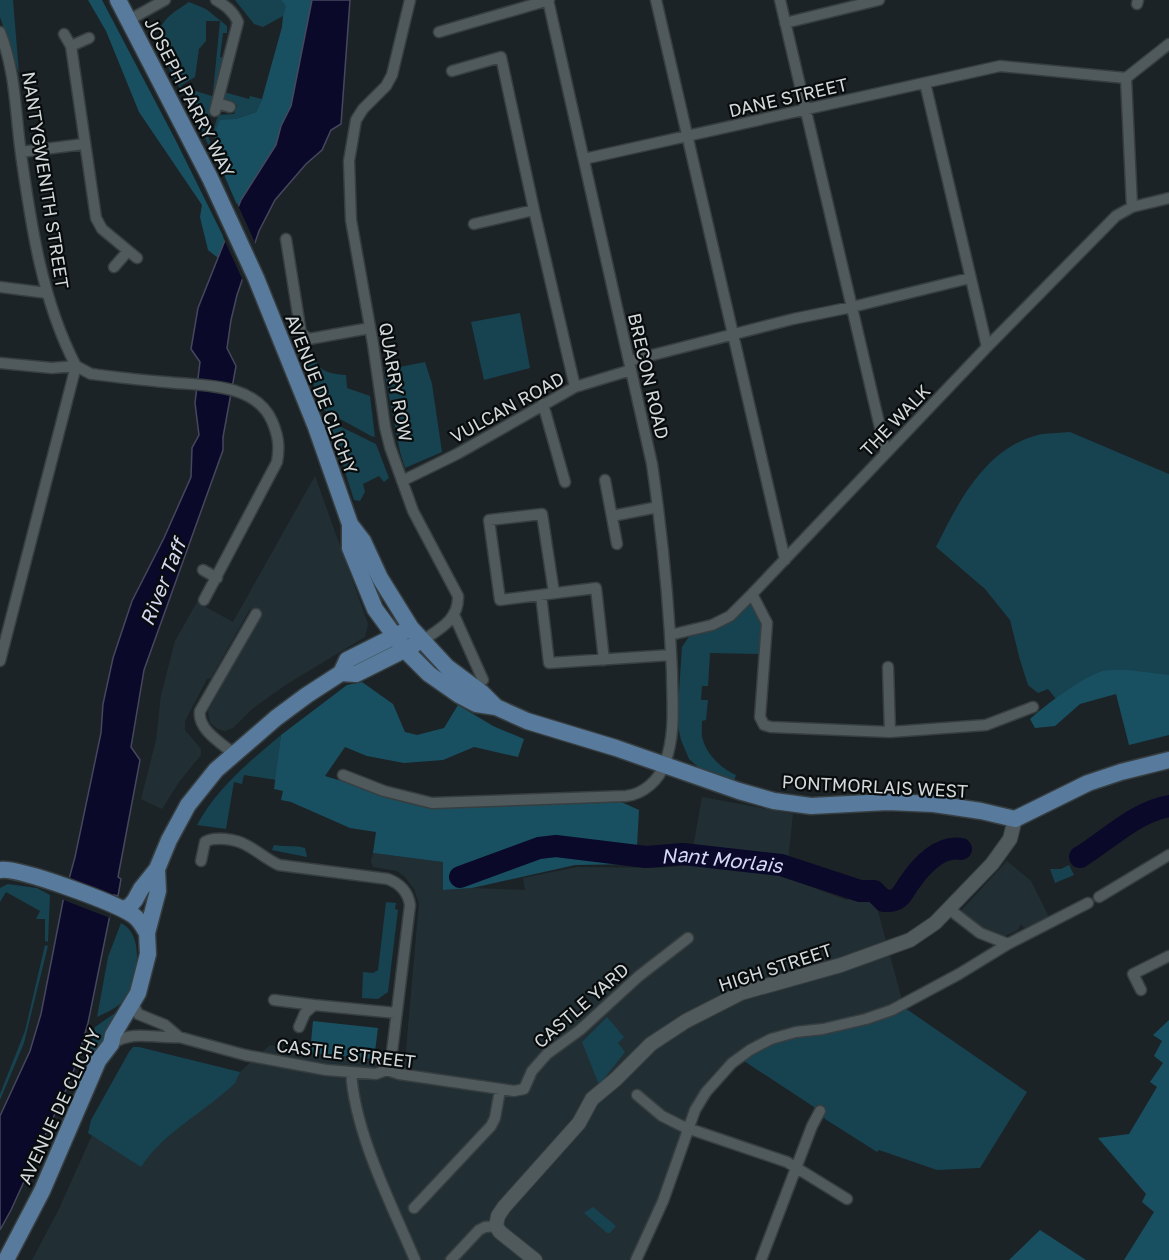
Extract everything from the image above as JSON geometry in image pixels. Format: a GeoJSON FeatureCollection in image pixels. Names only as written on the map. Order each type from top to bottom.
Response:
{"type":"FeatureCollection","features":[{"type":"Feature","properties":{"kind":"main road","name":"JOSEPH PARRY WAY"},"geometry":{"type":"LineString","coordinates":[[118,0],[205,167],[256,278]]}},
{"type":"Feature","properties":{"kind":"main road","name":"AVENUE DE CLICHY"},"geometry":{"type":"LineString","coordinates":[[256,278],[316,427],[350,524],[363,541],[380,578],[417,634],[447,667],[482,693],[496,707]]}},
{"type":"Feature","properties":{"kind":"main road","name":"AVENUE DE CLICHY"},"geometry":{"type":"LineString","coordinates":[[118,907],[130,906],[135,900],[157,869],[169,840],[188,805],[199,789],[233,753],[307,695],[341,673],[347,660],[394,636],[375,609],[350,548],[350,524]]}},
{"type":"Feature","properties":{"kind":"main road","name":"AVENUE DE CLICHY"},"geometry":{"type":"LineString","coordinates":[[341,673],[356,674],[405,650],[417,634]]}},
{"type":"Feature","properties":{"kind":"main road"},"geometry":{"type":"LineString","coordinates":[[394,636],[417,634]]}},
{"type":"Feature","properties":{"kind":"main road"},"geometry":{"type":"LineString","coordinates":[[394,636],[429,674],[459,695],[476,704],[496,707]]}},
{"type":"Feature","properties":{"kind":"main road","name":"PONTMORLAIS WEST"},"geometry":{"type":"LineString","coordinates":[[496,707],[527,721],[774,801],[812,806],[888,802],[934,804],[1015,819]]}},
{"type":"Feature","properties":{"kind":"main road"},"geometry":{"type":"LineString","coordinates":[[1015,819],[1088,783],[1169,760]]}},
{"type":"Feature","properties":{"kind":"main road"},"geometry":{"type":"LineString","coordinates":[[3,867],[21,871],[118,907],[140,921],[147,933]]}},
{"type":"Feature","properties":{"kind":"main road","name":"AVENUE DE CLICHY"},"geometry":{"type":"LineString","coordinates":[[6,1260],[42,1191],[98,1061],[111,1044],[113,1035],[138,993],[148,954],[147,933],[158,891],[157,869]]}},
{"type":"Feature","properties":{"kind":"street"},"geometry":{"type":"LineString","coordinates":[[129,20],[165,0]]}},
{"type":"Feature","properties":{"kind":"street"},"geometry":{"type":"LineString","coordinates":[[216,0],[229,8],[238,22],[216,107],[230,107]]}},
{"type":"Feature","properties":{"kind":"street","name":"QUARRY ROW"},"geometry":{"type":"LineString","coordinates":[[410,0],[392,75],[386,86],[363,109],[356,120],[349,161],[351,220],[385,427],[402,481],[427,539],[454,587],[458,607],[454,615]]}},
{"type":"Feature","properties":{"kind":"street"},"geometry":{"type":"LineString","coordinates":[[439,32],[549,0]]}},
{"type":"Feature","properties":{"kind":"street","name":"BRECON ROAD"},"geometry":{"type":"LineString","coordinates":[[549,0],[652,464],[671,655],[673,725],[665,765]]}},
{"type":"Feature","properties":{"kind":"street"},"geometry":{"type":"LineString","coordinates":[[656,0],[785,560]]}},
{"type":"Feature","properties":{"kind":"street"},"geometry":{"type":"LineString","coordinates":[[780,0],[886,453]]}},
{"type":"Feature","properties":{"kind":"street"},"geometry":{"type":"LineString","coordinates":[[785,23],[879,0]]}},
{"type":"Feature","properties":{"kind":"street","name":"NANTYGWENITH STREET"},"geometry":{"type":"LineString","coordinates":[[0,32],[14,78],[21,152],[47,293],[66,347],[76,366]]}},
{"type":"Feature","properties":{"kind":"street"},"geometry":{"type":"LineString","coordinates":[[64,34],[71,46],[96,218],[102,229],[137,258]]}},
{"type":"Feature","properties":{"kind":"street"},"geometry":{"type":"LineString","coordinates":[[71,46],[89,38]]}},
{"type":"Feature","properties":{"kind":"street"},"geometry":{"type":"LineString","coordinates":[[1169,44],[1125,78],[1132,207],[1169,198]]}},
{"type":"Feature","properties":{"kind":"street"},"geometry":{"type":"LineString","coordinates":[[452,71],[501,57],[575,387]]}},
{"type":"Feature","properties":{"kind":"street","name":"DANE STREET"},"geometry":{"type":"LineString","coordinates":[[584,159],[1000,66],[1125,78]]}},
{"type":"Feature","properties":{"kind":"street"},"geometry":{"type":"LineString","coordinates":[[925,83],[987,347]]}},
{"type":"Feature","properties":{"kind":"street"},"geometry":{"type":"LineString","coordinates":[[21,152],[84,144]]}},
{"type":"Feature","properties":{"kind":"street","name":"THE WALK"},"geometry":{"type":"LineString","coordinates":[[670,635],[712,625],[729,616],[1116,216],[1132,207]]}},
{"type":"Feature","properties":{"kind":"street"},"geometry":{"type":"LineString","coordinates":[[474,224],[534,210]]}},
{"type":"Feature","properties":{"kind":"street"},"geometry":{"type":"LineString","coordinates":[[286,239],[301,333],[309,339],[370,328]]}},
{"type":"Feature","properties":{"kind":"street"},"geometry":{"type":"LineString","coordinates":[[114,267],[128,251]]}},
{"type":"Feature","properties":{"kind":"street","name":"VULCAN ROAD"},"geometry":{"type":"LineString","coordinates":[[402,481],[457,454],[575,387],[630,365],[793,319],[970,278]]}},
{"type":"Feature","properties":{"kind":"street"},"geometry":{"type":"LineString","coordinates":[[0,287],[47,293]]}},
{"type":"Feature","properties":{"kind":"street"},"geometry":{"type":"LineString","coordinates":[[0,363],[52,368],[76,366],[91,374],[191,384],[235,391],[258,400],[270,416],[277,433],[279,450],[277,462],[204,600]]}},
{"type":"Feature","properties":{"kind":"street"},"geometry":{"type":"LineString","coordinates":[[0,661],[76,366]]}},
{"type":"Feature","properties":{"kind":"street"},"geometry":{"type":"LineString","coordinates":[[543,404],[565,482]]}},
{"type":"Feature","properties":{"kind":"street"},"geometry":{"type":"LineString","coordinates":[[605,480],[617,544]]}},
{"type":"Feature","properties":{"kind":"street"},"geometry":{"type":"LineString","coordinates":[[612,516],[658,507]]}},
{"type":"Feature","properties":{"kind":"street"},"geometry":{"type":"LineString","coordinates":[[554,592],[542,514],[489,520],[500,600],[596,588],[604,660]]}},
{"type":"Feature","properties":{"kind":"street"},"geometry":{"type":"LineString","coordinates":[[203,570],[217,578]]}},
{"type":"Feature","properties":{"kind":"street"},"geometry":{"type":"LineString","coordinates":[[752,594],[767,623],[760,717],[764,724],[771,728],[890,732],[986,725],[1033,707]]}},
{"type":"Feature","properties":{"kind":"street"},"geometry":{"type":"LineString","coordinates":[[541,595],[549,663],[671,655]]}},
{"type":"Feature","properties":{"kind":"street"},"geometry":{"type":"LineString","coordinates":[[233,753],[209,733],[199,717],[200,711],[256,614]]}},
{"type":"Feature","properties":{"kind":"street"},"geometry":{"type":"LineString","coordinates":[[417,634],[439,629],[454,615],[483,680]]}},
{"type":"Feature","properties":{"kind":"street"},"geometry":{"type":"LineString","coordinates":[[417,634],[439,629]]}},
{"type":"Feature","properties":{"kind":"street"},"geometry":{"type":"LineString","coordinates":[[888,667],[890,732]]}},
{"type":"Feature","properties":{"kind":"street"},"geometry":{"type":"LineString","coordinates":[[343,776],[384,791],[432,803],[467,802],[639,795],[665,765]]}},
{"type":"Feature","properties":{"kind":"street","name":"HIGH STREET"},"geometry":{"type":"LineString","coordinates":[[496,1226],[498,1216],[504,1207],[579,1123],[592,1099],[651,1044],[686,1021],[741,993],[841,965],[910,940],[935,923],[992,864],[1010,839],[1015,819]]}},
{"type":"Feature","properties":{"kind":"street"},"geometry":{"type":"LineString","coordinates":[[201,861],[205,842],[218,839],[246,844],[265,859],[279,865],[388,879],[397,883],[407,893],[410,905],[391,1060],[387,1070]]}},
{"type":"Feature","properties":{"kind":"street"},"geometry":{"type":"LineString","coordinates":[[1100,897],[1169,855]]}},
{"type":"Feature","properties":{"kind":"street"},"geometry":{"type":"LineString","coordinates":[[636,1260],[663,1201],[695,1110],[705,1092],[732,1063],[771,1039],[796,1032],[823,1029],[892,1010],[1008,944],[1088,903]]}},
{"type":"Feature","properties":{"kind":"street"},"geometry":{"type":"LineString","coordinates":[[949,909],[980,933],[1008,944]]}},
{"type":"Feature","properties":{"kind":"street","name":"CASTLE YARD"},"geometry":{"type":"LineString","coordinates":[[500,1090],[524,1089],[532,1071],[547,1054],[580,1030],[639,976],[688,938]]}},
{"type":"Feature","properties":{"kind":"street"},"geometry":{"type":"LineString","coordinates":[[1141,990],[1133,974],[1169,956]]}},
{"type":"Feature","properties":{"kind":"street"},"geometry":{"type":"LineString","coordinates":[[274,1000],[396,1013]]}},
{"type":"Feature","properties":{"kind":"street","name":"CASTLE STREET"},"geometry":{"type":"LineString","coordinates":[[133,1003],[138,1014],[165,1025],[179,1037],[244,1055],[296,1066],[351,1072],[376,1074],[387,1070],[399,1074],[500,1090]]}},
{"type":"Feature","properties":{"kind":"street"},"geometry":{"type":"LineString","coordinates":[[299,1027],[305,1013],[314,1005]]}},
{"type":"Feature","properties":{"kind":"street"},"geometry":{"type":"LineString","coordinates":[[111,1044],[131,1035],[161,1039],[179,1037]]}},
{"type":"Feature","properties":{"kind":"street"},"geometry":{"type":"LineString","coordinates":[[351,1072],[357,1115],[390,1203],[415,1260]]}},
{"type":"Feature","properties":{"kind":"street"},"geometry":{"type":"LineString","coordinates":[[414,1208],[491,1126],[495,1118],[500,1090]]}},
{"type":"Feature","properties":{"kind":"street"},"geometry":{"type":"LineString","coordinates":[[637,1095],[662,1116],[688,1128],[787,1162],[847,1199]]}},
{"type":"Feature","properties":{"kind":"street"},"geometry":{"type":"LineString","coordinates":[[761,1260],[820,1111]]}},
{"type":"Feature","properties":{"kind":"street"},"geometry":{"type":"LineString","coordinates":[[451,1260],[479,1230],[496,1226],[500,1232],[534,1260]]}},
{"type":"Feature","properties":{"kind":"shaded area"},"geometry":{"type":"Polygon","coordinates":[[[0,0],[13,0],[19,73],[0,17],[0,0]]]}},
{"type":"Feature","properties":{"kind":"shaded area"},"geometry":{"type":"Polygon","coordinates":[[[88,0],[102,0],[175,139],[225,240],[218,258],[208,250],[200,217],[202,205],[139,112],[106,31],[88,0]]]}},
{"type":"Feature","properties":{"kind":"shaded area"},"geometry":{"type":"Polygon","coordinates":[[[235,0],[281,0],[287,6],[283,16],[263,27],[254,24],[235,0]]]}},
{"type":"Feature","properties":{"kind":"shaded area"},"geometry":{"type":"Polygon","coordinates":[[[281,0],[312,0],[291,106],[281,126],[276,145],[238,207],[224,175],[226,161],[216,130],[220,120],[236,119],[256,112],[262,99],[282,27],[286,6],[281,0]]]}},
{"type":"Feature","properties":{"kind":"shaded area"},"geometry":{"type":"Polygon","coordinates":[[[189,2],[206,9],[227,26],[227,33],[223,33],[220,57],[225,58],[216,93],[213,92],[220,21],[206,21],[206,41],[199,49],[195,77],[180,86],[215,97],[209,115],[208,128],[215,162],[195,115],[166,62],[160,40],[161,26],[164,22],[189,2]]]}},
{"type":"Feature","properties":{"kind":"shaded area"},"geometry":{"type":"Polygon","coordinates":[[[224,92],[249,99],[250,96],[262,99],[256,112],[236,119],[224,175],[221,172],[214,130],[215,123],[219,115],[234,114],[237,105],[222,99],[224,92]]]}},
{"type":"Feature","properties":{"kind":"shaded area"},"geometry":{"type":"Polygon","coordinates":[[[520,313],[530,368],[484,380],[471,322],[520,313]]]}},
{"type":"Feature","properties":{"kind":"shaded area"},"geometry":{"type":"Polygon","coordinates":[[[297,339],[305,345],[320,367],[334,374],[346,375],[347,388],[370,396],[375,437],[324,410],[297,339]]]}},
{"type":"Feature","properties":{"kind":"shaded area"},"geometry":{"type":"Polygon","coordinates":[[[425,362],[432,384],[442,452],[405,468],[384,370],[425,362]]]}},
{"type":"Feature","properties":{"kind":"shaded area"},"geometry":{"type":"Polygon","coordinates":[[[329,421],[376,444],[389,478],[384,482],[379,476],[363,484],[365,492],[360,501],[354,500],[329,421]]]}},
{"type":"Feature","properties":{"kind":"shaded area"},"geometry":{"type":"Polygon","coordinates":[[[1070,432],[1169,474],[1169,675],[1056,699],[1048,689],[1038,693],[1028,685],[1010,620],[985,589],[936,547],[965,494],[990,463],[1005,450],[1022,440],[1042,434],[1070,432]]]}},
{"type":"Feature","properties":{"kind":"shaded area"},"geometry":{"type":"Polygon","coordinates":[[[315,476],[368,624],[365,637],[287,684],[252,709],[233,728],[225,731],[210,723],[208,711],[261,616],[250,609],[211,678],[207,679],[185,721],[185,730],[201,749],[201,755],[179,782],[162,809],[141,799],[156,740],[161,695],[175,641],[197,602],[233,622],[315,476]]]}},
{"type":"Feature","properties":{"kind":"shaded area"},"geometry":{"type":"Polygon","coordinates":[[[751,600],[764,623],[759,654],[710,653],[708,686],[702,686],[701,700],[708,700],[706,720],[702,721],[705,746],[716,761],[736,775],[734,781],[707,775],[689,759],[681,740],[677,722],[682,647],[690,635],[751,600]]]}},
{"type":"Feature","properties":{"kind":"shaded area"},"geometry":{"type":"Polygon","coordinates":[[[1128,670],[1169,675],[1169,735],[1129,745],[1116,694],[1080,704],[1055,726],[1035,728],[1030,719],[1074,686],[1103,671],[1128,670]]]}},
{"type":"Feature","properties":{"kind":"shaded area"},"geometry":{"type":"Polygon","coordinates":[[[362,682],[393,704],[405,732],[417,735],[444,728],[458,705],[493,726],[524,739],[518,757],[474,747],[443,760],[404,763],[367,756],[345,747],[325,776],[424,806],[619,801],[639,810],[636,864],[575,865],[472,888],[443,890],[443,862],[373,853],[376,832],[350,828],[291,802],[281,800],[283,791],[274,789],[281,735],[347,685],[362,682]]]}},
{"type":"Feature","properties":{"kind":"shaded area"},"geometry":{"type":"Polygon","coordinates":[[[281,735],[276,780],[244,775],[242,784],[234,782],[226,829],[197,825],[224,787],[281,735]]]}},
{"type":"Feature","properties":{"kind":"shaded area"},"geometry":{"type":"Polygon","coordinates":[[[702,797],[793,814],[788,861],[693,848],[702,797]]]}},
{"type":"Feature","properties":{"kind":"shaded area"},"geometry":{"type":"Polygon","coordinates":[[[274,845],[305,848],[307,857],[272,850],[274,845]]]}},
{"type":"Feature","properties":{"kind":"shaded area"},"geometry":{"type":"Polygon","coordinates":[[[373,853],[443,862],[444,890],[472,888],[525,890],[523,878],[577,867],[659,868],[724,863],[734,868],[769,871],[846,900],[873,893],[902,1000],[865,1016],[777,1031],[751,1042],[730,1057],[711,1076],[695,1098],[655,1209],[631,1260],[32,1260],[59,1209],[92,1135],[138,1164],[270,1045],[310,1053],[405,1061],[419,903],[414,889],[405,877],[397,871],[373,867],[371,861],[373,853]]]}},
{"type":"Feature","properties":{"kind":"shaded area"},"geometry":{"type":"Polygon","coordinates":[[[1007,861],[1031,881],[1049,917],[1024,928],[1021,924],[1018,930],[1001,938],[993,936],[985,929],[982,932],[959,913],[1007,861]]]}},
{"type":"Feature","properties":{"kind":"shaded area"},"geometry":{"type":"Polygon","coordinates":[[[1069,865],[1074,875],[1055,883],[1050,869],[1061,869],[1069,865]]]}},
{"type":"Feature","properties":{"kind":"shaded area"},"geometry":{"type":"Polygon","coordinates":[[[8,884],[37,888],[50,895],[48,942],[45,941],[45,919],[36,919],[40,911],[6,892],[0,902],[0,888],[8,884]]]}},
{"type":"Feature","properties":{"kind":"shaded area"},"geometry":{"type":"Polygon","coordinates":[[[386,902],[396,903],[395,909],[398,910],[388,992],[378,999],[362,998],[363,972],[373,973],[378,970],[386,902]]]}},
{"type":"Feature","properties":{"kind":"shaded area"},"geometry":{"type":"Polygon","coordinates":[[[121,923],[129,929],[134,939],[137,950],[135,974],[127,995],[121,1003],[97,1017],[108,957],[121,923]]]}},
{"type":"Feature","properties":{"kind":"shaded area"},"geometry":{"type":"Polygon","coordinates":[[[45,945],[48,946],[24,1043],[0,1100],[0,1094],[25,1031],[45,945]]]}},
{"type":"Feature","properties":{"kind":"shaded area"},"geometry":{"type":"Polygon","coordinates":[[[905,1008],[1027,1092],[980,1168],[937,1170],[879,1150],[877,1152],[825,1119],[820,1111],[741,1059],[773,1041],[905,1008]]]}},
{"type":"Feature","properties":{"kind":"shaded area"},"geometry":{"type":"Polygon","coordinates":[[[118,1011],[113,1027],[85,1064],[95,1027],[118,1011]]]}},
{"type":"Feature","properties":{"kind":"shaded area"},"geometry":{"type":"Polygon","coordinates":[[[607,1017],[624,1037],[618,1043],[625,1052],[599,1085],[582,1042],[607,1017]]]}},
{"type":"Feature","properties":{"kind":"shaded area"},"geometry":{"type":"Polygon","coordinates":[[[1169,1020],[1169,1260],[1124,1260],[1154,1212],[1142,1202],[1146,1194],[1098,1138],[1129,1134],[1157,1087],[1150,1082],[1163,1063],[1154,1056],[1162,1041],[1153,1035],[1169,1020]]]}},
{"type":"Feature","properties":{"kind":"shaded area"},"geometry":{"type":"Polygon","coordinates":[[[313,1021],[378,1028],[374,1059],[310,1053],[313,1021]]]}},
{"type":"Feature","properties":{"kind":"shaded area"},"geometry":{"type":"Polygon","coordinates":[[[133,1047],[240,1072],[235,1083],[161,1143],[141,1167],[88,1133],[91,1120],[133,1047]]]}},
{"type":"Feature","properties":{"kind":"shaded area"},"geometry":{"type":"Polygon","coordinates":[[[593,1207],[616,1226],[610,1233],[607,1233],[584,1213],[593,1207]]]}},
{"type":"Feature","properties":{"kind":"shaded area"},"geometry":{"type":"Polygon","coordinates":[[[1040,1230],[1086,1260],[1009,1260],[1040,1230]]]}},
{"type":"Feature","properties":{"kind":"water","name":"River Taff"},"geometry":{"type":"Polygon","coordinates":[[[312,0],[350,0],[341,124],[331,130],[322,150],[306,164],[275,200],[259,231],[237,295],[227,348],[236,366],[223,437],[223,450],[144,670],[131,747],[140,760],[118,877],[121,879],[118,896],[114,895],[88,1023],[69,1083],[0,1230],[0,1116],[30,1051],[41,1014],[63,901],[75,857],[101,733],[103,704],[113,658],[132,601],[164,538],[191,477],[192,448],[199,435],[195,403],[200,362],[191,349],[198,308],[241,200],[276,145],[281,126],[291,106],[312,0]]]}},
{"type":"Feature","properties":{"kind":"pier"},"geometry":{"type":"Polygon","coordinates":[[[237,203],[257,247],[244,283],[223,237],[237,203]]]}},
{"type":"Feature","properties":{"kind":"pier"},"geometry":{"type":"Polygon","coordinates":[[[66,876],[114,896],[110,918],[61,899],[66,876]]]}},
{"type":"Feature","properties":{"kind":"waterway","name":"Nant Morlais"},"geometry":{"type":"LineString","coordinates":[[1080,857],[1133,820],[1169,806]]}},
{"type":"Feature","properties":{"kind":"waterway","name":"Nant Morlais"},"geometry":{"type":"LineString","coordinates":[[460,877],[539,848],[556,846],[646,857],[683,854],[781,865],[860,891],[874,891],[884,901],[889,901],[899,897],[932,858],[946,850],[961,849]]}}]}
